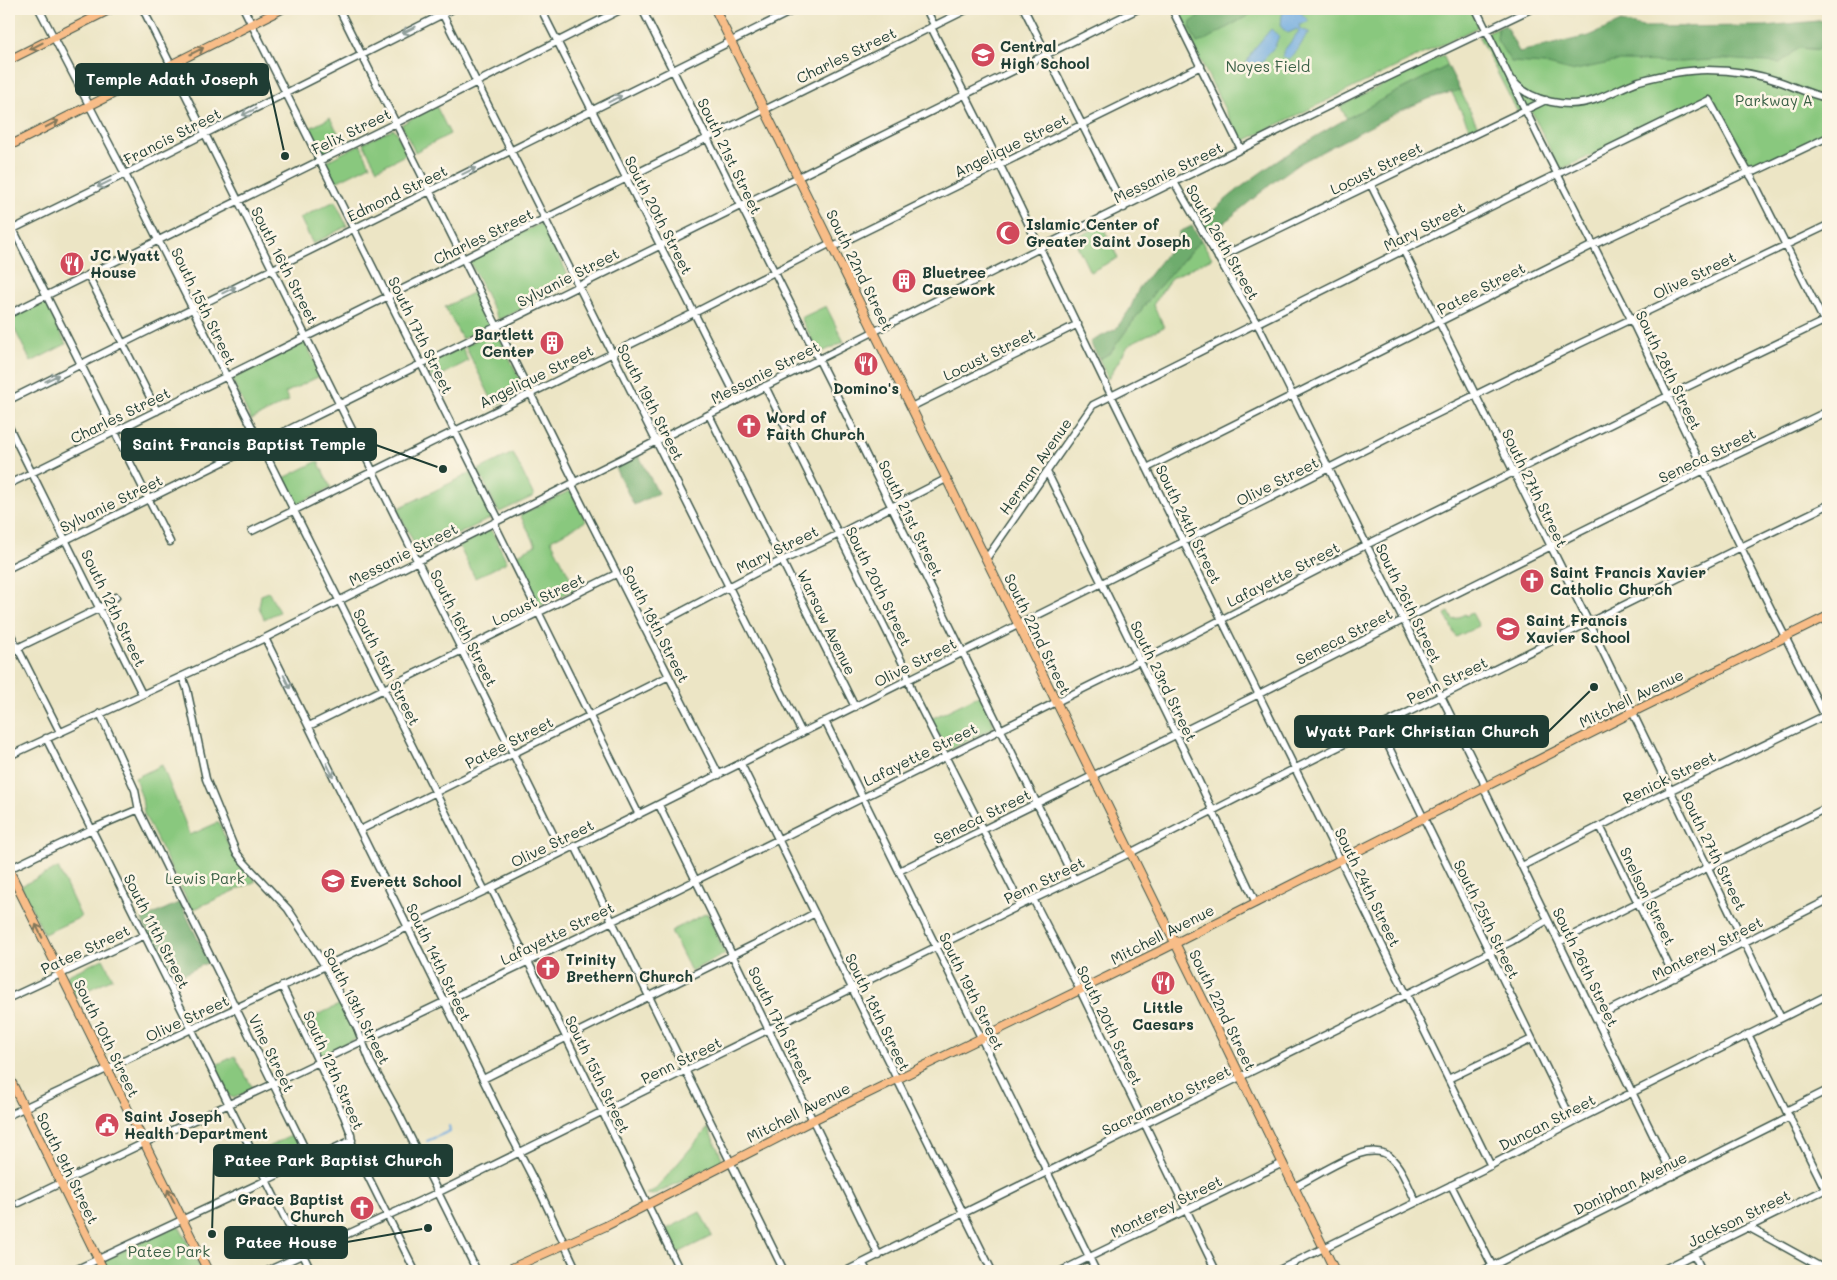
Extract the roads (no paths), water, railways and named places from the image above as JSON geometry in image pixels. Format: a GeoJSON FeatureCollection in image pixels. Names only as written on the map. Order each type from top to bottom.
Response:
{"type":"FeatureCollection","features":[{"type":"Feature","properties":{"kind":"main road"},"geometry":{"type":"LineString","coordinates":[[9,60],[111,9]]}},
{"type":"Feature","properties":{"kind":"main road"},"geometry":{"type":"LineString","coordinates":[[9,146],[282,9]]}},
{"type":"Feature","properties":{"kind":"main road","name":"South 22nd Street"},"geometry":{"type":"LineString","coordinates":[[715,9],[766,109],[1335,1271]]}},
{"type":"Feature","properties":{"kind":"main road","name":"Mitchell Avenue"},"geometry":{"type":"LineString","coordinates":[[505,1271],[564,1246],[813,1120],[1175,944],[1632,712],[1828,616]]}},
{"type":"Feature","properties":{"kind":"main road","name":"South 10th Street"},"geometry":{"type":"LineString","coordinates":[[9,869],[208,1271]]}},
{"type":"Feature","properties":{"kind":"main road","name":"South 9th Street"},"geometry":{"type":"LineString","coordinates":[[9,1077],[104,1271]]}},
{"type":"Feature","properties":{"kind":"street","name":"South 15th Street"},"geometry":{"type":"LineString","coordinates":[[39,9],[125,174],[436,793],[528,962],[680,1271]]}},
{"type":"Feature","properties":{"kind":"street","name":"South 16th Street"},"geometry":{"type":"LineString","coordinates":[[143,9],[562,852]]}},
{"type":"Feature","properties":{"kind":"street","name":"South 17th Street"},"geometry":{"type":"LineString","coordinates":[[244,9],[389,296],[538,613],[639,815]]}},
{"type":"Feature","properties":{"kind":"street","name":"South 18th Street"},"geometry":{"type":"LineString","coordinates":[[339,9],[531,393],[616,574],[647,630],[719,775]]}},
{"type":"Feature","properties":{"kind":"street","name":"Francis Street"},"geometry":{"type":"LineString","coordinates":[[11,230],[286,93],[442,11],[453,9]]}},
{"type":"Feature","properties":{"kind":"street","name":"South 20th Street"},"geometry":{"type":"LineString","coordinates":[[541,9],[738,400]]}},
{"type":"Feature","properties":{"kind":"street","name":"Felix Street"},"geometry":{"type":"LineString","coordinates":[[9,314],[622,9]]}},
{"type":"Feature","properties":{"kind":"street","name":"South 21st Street"},"geometry":{"type":"LineString","coordinates":[[642,9],[708,138],[1074,879]]}},
{"type":"Feature","properties":{"kind":"street","name":"Edmond Street"},"geometry":{"type":"LineString","coordinates":[[9,400],[796,9]]}},
{"type":"Feature","properties":{"kind":"street","name":"South 24th Street"},"geometry":{"type":"LineString","coordinates":[[926,9],[932,26],[1111,395],[1491,1166]]}},
{"type":"Feature","properties":{"kind":"street","name":"Charles Street"},"geometry":{"type":"LineString","coordinates":[[9,484],[968,9]]}},
{"type":"Feature","properties":{"kind":"street"},"geometry":{"type":"LineString","coordinates":[[1024,9],[1124,208]]}},
{"type":"Feature","properties":{"kind":"street","name":"Sylvanie Street"},"geometry":{"type":"LineString","coordinates":[[9,568],[1138,9]]}},
{"type":"Feature","properties":{"kind":"street"},"geometry":{"type":"LineString","coordinates":[[1172,9],[1241,149]]}},
{"type":"Feature","properties":{"kind":"street","name":"South 28th Street"},"geometry":{"type":"LineString","coordinates":[[1476,9],[1631,319],[1741,547],[1827,714],[1828,722]]}},
{"type":"Feature","properties":{"kind":"street","name":"Messanie Street"},"geometry":{"type":"LineString","coordinates":[[9,756],[265,638],[1040,248],[1486,29],[1532,9]]}},
{"type":"Feature","properties":{"kind":"street","name":"South 19th Street"},"geometry":{"type":"LineString","coordinates":[[442,11],[510,151],[730,586],[802,733]]}},
{"type":"Feature","properties":{"kind":"street","name":"Angelique Street"},"geometry":{"type":"LineString","coordinates":[[252,531],[774,272],[1201,66]]}},
{"type":"Feature","properties":{"kind":"street"},"geometry":{"type":"LineString","coordinates":[[1509,76],[1516,85],[1546,100],[1564,103],[1592,100],[1638,81],[1668,74],[1705,70],[1729,70],[1761,76],[1828,98]]}},
{"type":"Feature","properties":{"kind":"street","name":"Locust Street"},"geometry":{"type":"LineString","coordinates":[[1218,258],[1546,100]]}},
{"type":"Feature","properties":{"kind":"street","name":"Mary Street"},"geometry":{"type":"LineString","coordinates":[[1111,395],[1709,100],[1748,172]]}},
{"type":"Feature","properties":{"kind":"street","name":"Patee Street"},"geometry":{"type":"LineString","coordinates":[[1147,468],[1594,245],[1748,172],[1756,171],[1828,137]]}},
{"type":"Feature","properties":{"kind":"street"},"geometry":{"type":"LineString","coordinates":[[1748,172],[1826,320],[1828,329]]}},
{"type":"Feature","properties":{"kind":"street","name":"South 26th Street"},"geometry":{"type":"LineString","coordinates":[[1174,182],[1256,324],[1292,394],[1673,1176]]}},
{"type":"Feature","properties":{"kind":"street","name":"South 27th Street"},"geometry":{"type":"LineString","coordinates":[[1371,185],[1589,623],[1781,1018]]}},
{"type":"Feature","properties":{"kind":"street"},"geometry":{"type":"LineString","coordinates":[[9,221],[11,230],[170,542]]}},
{"type":"Feature","properties":{"kind":"street","name":"Olive Street"},"geometry":{"type":"LineString","coordinates":[[9,1115],[488,889],[1102,584],[1329,468],[1631,319],[1828,225]]}},
{"type":"Feature","properties":{"kind":"street"},"geometry":{"type":"LineString","coordinates":[[88,275],[157,411]]}},
{"type":"Feature","properties":{"kind":"street","name":"Lafayette Street"},"geometry":{"type":"LineString","coordinates":[[19,1203],[273,1084],[695,881],[1222,619],[1366,545],[1826,320]]}},
{"type":"Feature","properties":{"kind":"street","name":"Locust Street"},"geometry":{"type":"LineString","coordinates":[[911,406],[1078,324]]}},
{"type":"Feature","properties":{"kind":"street","name":"South 20th Street"},"geometry":{"type":"LineString","coordinates":[[765,386],[906,670],[911,690],[1021,905]]}},
{"type":"Feature","properties":{"kind":"street","name":"Herman Avenue"},"geometry":{"type":"LineString","coordinates":[[986,559],[1090,409],[1111,395]]}},
{"type":"Feature","properties":{"kind":"street","name":"Seneca Street"},"geometry":{"type":"LineString","coordinates":[[899,870],[1259,694],[1704,470],[1828,411]]}},
{"type":"Feature","properties":{"kind":"street","name":"Warsaw Avenue"},"geometry":{"type":"LineString","coordinates":[[709,415],[855,706]]}},
{"type":"Feature","properties":{"kind":"street","name":"South 12th Street"},"geometry":{"type":"LineString","coordinates":[[9,427],[142,694]]}},
{"type":"Feature","properties":{"kind":"street","name":"South 23rd Street"},"geometry":{"type":"LineString","coordinates":[[1046,472],[1140,660],[1256,903]]}},
{"type":"Feature","properties":{"kind":"street","name":"Mary Street"},"geometry":{"type":"LineString","coordinates":[[647,630],[730,586],[891,508],[946,479]]}},
{"type":"Feature","properties":{"kind":"street","name":"Penn Street"},"geometry":{"type":"LineString","coordinates":[[267,1271],[388,1216],[519,1153],[1130,853],[1296,768],[1828,505]]}},
{"type":"Feature","properties":{"kind":"street","name":"Locust Street"},"geometry":{"type":"LineString","coordinates":[[309,726],[616,574]]}},
{"type":"Feature","properties":{"kind":"street"},"geometry":{"type":"LineString","coordinates":[[9,652],[100,608],[116,597]]}},
{"type":"Feature","properties":{"kind":"street"},"geometry":{"type":"LineString","coordinates":[[9,631],[60,732]]}},
{"type":"Feature","properties":{"kind":"street","name":"South 14th Street"},"geometry":{"type":"LineString","coordinates":[[265,638],[444,1002],[542,1196],[577,1271]]}},
{"type":"Feature","properties":{"kind":"street","name":"South 13th Street"},"geometry":{"type":"LineString","coordinates":[[182,676],[187,689],[206,779],[236,852],[288,909],[325,966],[358,1028],[371,1063],[403,1121],[477,1271]]}},
{"type":"Feature","properties":{"kind":"street","name":"Patee Street"},"geometry":{"type":"LineString","coordinates":[[360,830],[669,676]]}},
{"type":"Feature","properties":{"kind":"street","name":"Vine Street"},"geometry":{"type":"LineString","coordinates":[[100,713],[135,790],[139,809],[310,1159]]}},
{"type":"Feature","properties":{"kind":"street","name":"Renick Street"},"geometry":{"type":"LineString","coordinates":[[1522,866],[1671,790],[1827,714]]}},
{"type":"Feature","properties":{"kind":"street","name":"South 19th Street"},"geometry":{"type":"LineString","coordinates":[[825,721],[1096,1271]]}},
{"type":"Feature","properties":{"kind":"street","name":"South 25th Street"},"geometry":{"type":"LineString","coordinates":[[1379,727],[1573,1122]]}},
{"type":"Feature","properties":{"kind":"street","name":"South 11th Street"},"geometry":{"type":"LineString","coordinates":[[46,738],[311,1271]]}},
{"type":"Feature","properties":{"kind":"street","name":"South 18th Street"},"geometry":{"type":"LineString","coordinates":[[741,764],[992,1271]]}},
{"type":"Feature","properties":{"kind":"street","name":"South 17th Street"},"geometry":{"type":"LineString","coordinates":[[659,805],[879,1256]]}},
{"type":"Feature","properties":{"kind":"street"},"geometry":{"type":"LineString","coordinates":[[1560,942],[1828,807]]}},
{"type":"Feature","properties":{"kind":"street"},"geometry":{"type":"LineString","coordinates":[[9,869],[92,829],[139,809]]}},
{"type":"Feature","properties":{"kind":"street","name":"Snelson Street"},"geometry":{"type":"LineString","coordinates":[[1600,826],[1674,978]]}},
{"type":"Feature","properties":{"kind":"street"},"geometry":{"type":"LineString","coordinates":[[575,846],[784,1271]]}},
{"type":"Feature","properties":{"kind":"street","name":"South 20th Street"},"geometry":{"type":"LineString","coordinates":[[1033,899],[1080,990],[1216,1271]]}},
{"type":"Feature","properties":{"kind":"street","name":"Monterey Street"},"geometry":{"type":"LineString","coordinates":[[1596,1017],[1828,900]]}},
{"type":"Feature","properties":{"kind":"street"},"geometry":{"type":"LineString","coordinates":[[483,1079],[815,913]]}},
{"type":"Feature","properties":{"kind":"street","name":"Sacramento Street"},"geometry":{"type":"LineString","coordinates":[[846,1271],[965,1214],[1407,994],[1548,920]]}},
{"type":"Feature","properties":{"kind":"street","name":"Patee Street"},"geometry":{"type":"LineString","coordinates":[[9,998],[145,935]]}},
{"type":"Feature","properties":{"kind":"street","name":"South 12th Street"},"geometry":{"type":"LineString","coordinates":[[282,986],[344,1116],[352,1140],[415,1271]]}},
{"type":"Feature","properties":{"kind":"street","name":"Duncan Street"},"geometry":{"type":"LineString","coordinates":[[1277,1271],[1491,1166],[1573,1122],[1828,995]]}},
{"type":"Feature","properties":{"kind":"street"},"geometry":{"type":"LineString","coordinates":[[1748,1034],[1827,1189]]}},
{"type":"Feature","properties":{"kind":"street"},"geometry":{"type":"LineString","coordinates":[[1448,1079],[1532,1039]]}},
{"type":"Feature","properties":{"kind":"street"},"geometry":{"type":"LineString","coordinates":[[1786,1111],[1828,1090]]}},
{"type":"Feature","properties":{"kind":"street","name":"Doniphan Avenue"},"geometry":{"type":"LineString","coordinates":[[1482,1271],[1494,1269],[1790,1117]]}},
{"type":"Feature","properties":{"kind":"street"},"geometry":{"type":"LineString","coordinates":[[73,1271],[352,1140]]}},
{"type":"Feature","properties":{"kind":"street"},"geometry":{"type":"LineString","coordinates":[[1294,1187],[1360,1153],[1384,1153],[1390,1157],[1401,1172],[1416,1202]]}},
{"type":"Feature","properties":{"kind":"street","name":"Monterey Street"},"geometry":{"type":"LineString","coordinates":[[1061,1271],[1283,1163]]}},
{"type":"Feature","properties":{"kind":"street"},"geometry":{"type":"LineString","coordinates":[[1451,1185],[1494,1269]]}},
{"type":"Feature","properties":{"kind":"street","name":"Jackson Street"},"geometry":{"type":"LineString","coordinates":[[1660,1271],[1827,1189]]}},
{"type":"Feature","properties":{"kind":"street"},"geometry":{"type":"LineString","coordinates":[[1748,1227],[1828,1271]]}},
{"type":"Feature","properties":{"kind":"street"},"geometry":{"type":"LineString","coordinates":[[1694,1254],[1702,1271]]}},
{"type":"Feature","properties":{"kind":"street"},"geometry":{"type":"LineString","coordinates":[[863,1264],[867,1271]]}},
{"type":"Feature","properties":{"kind":"water"},"geometry":{"type":"Polygon","coordinates":[[[1285,9],[1299,11],[1309,21],[1299,25],[1300,29],[1309,32],[1309,34],[1307,34],[1297,51],[1288,59],[1283,57],[1283,52],[1299,31],[1297,29],[1288,33],[1281,27],[1282,15],[1285,9]]]}},
{"type":"Feature","properties":{"kind":"water"},"geometry":{"type":"Polygon","coordinates":[[[1271,29],[1279,36],[1275,46],[1255,70],[1246,64],[1253,50],[1271,29]]]}},
{"type":"Feature","properties":{"kind":"waterway"},"geometry":{"type":"LineString","coordinates":[[427,1141],[450,1131],[449,1126]]}},
{"type":"Feature","properties":{"kind":"place","name":"Central High School"},"geometry":{"type":"Point","coordinates":[983,55]}},
{"type":"Feature","properties":{"kind":"place","name":"Temple Adath Joseph"},"geometry":{"type":"Point","coordinates":[285,156]}},
{"type":"Feature","properties":{"kind":"place","name":"Islamic Center of Greater Saint Joseph"},"geometry":{"type":"Point","coordinates":[1008,233]}},
{"type":"Feature","properties":{"kind":"place","name":"JC Wyatt House"},"geometry":{"type":"Point","coordinates":[72,264]}},
{"type":"Feature","properties":{"kind":"place","name":"Bluetree Casework"},"geometry":{"type":"Point","coordinates":[904,281]}},
{"type":"Feature","properties":{"kind":"place","name":"Bartlett Center"},"geometry":{"type":"Point","coordinates":[552,343]}},
{"type":"Feature","properties":{"kind":"place","name":"Domino's"},"geometry":{"type":"Point","coordinates":[866,364]}},
{"type":"Feature","properties":{"kind":"place","name":"Word of Faith Church"},"geometry":{"type":"Point","coordinates":[749,426]}},
{"type":"Feature","properties":{"kind":"place","name":"Saint Francis Baptist Temple"},"geometry":{"type":"Point","coordinates":[443,469]}},
{"type":"Feature","properties":{"kind":"place","name":"Saint Francis Xavier Catholic Church"},"geometry":{"type":"Point","coordinates":[1532,581]}},
{"type":"Feature","properties":{"kind":"place","name":"Saint Francis Xavier School"},"geometry":{"type":"Point","coordinates":[1508,629]}},
{"type":"Feature","properties":{"kind":"place","name":"Wyatt Park Christian Church"},"geometry":{"type":"Point","coordinates":[1594,687]}},
{"type":"Feature","properties":{"kind":"place","name":"Everett School"},"geometry":{"type":"Point","coordinates":[333,881]}},
{"type":"Feature","properties":{"kind":"place","name":"Trinity Brethern Church"},"geometry":{"type":"Point","coordinates":[548,968]}},
{"type":"Feature","properties":{"kind":"place","name":"Little Caesars"},"geometry":{"type":"Point","coordinates":[1163,983]}},
{"type":"Feature","properties":{"kind":"place","name":"Saint Joseph Health Department"},"geometry":{"type":"Point","coordinates":[107,1125]}},
{"type":"Feature","properties":{"kind":"place","name":"Grace Baptist Church"},"geometry":{"type":"Point","coordinates":[362,1208]}},
{"type":"Feature","properties":{"kind":"place","name":"Patee House"},"geometry":{"type":"Point","coordinates":[428,1228]}},
{"type":"Feature","properties":{"kind":"place","name":"Patee Park Baptist Church"},"geometry":{"type":"Point","coordinates":[212,1234]}},
{"type":"Feature","properties":{"kind":"park label","name":"Noyes Field"},"geometry":{"type":"Point","coordinates":[1268,66]}},
{"type":"Feature","properties":{"kind":"park label","name":"Parkway A"},"geometry":{"type":"Point","coordinates":[1774,100]}},
{"type":"Feature","properties":{"kind":"park label","name":"Lewis Park"},"geometry":{"type":"Point","coordinates":[205,878]}},
{"type":"Feature","properties":{"kind":"park label","name":"Patee Park"},"geometry":{"type":"Point","coordinates":[169,1251]}}]}
